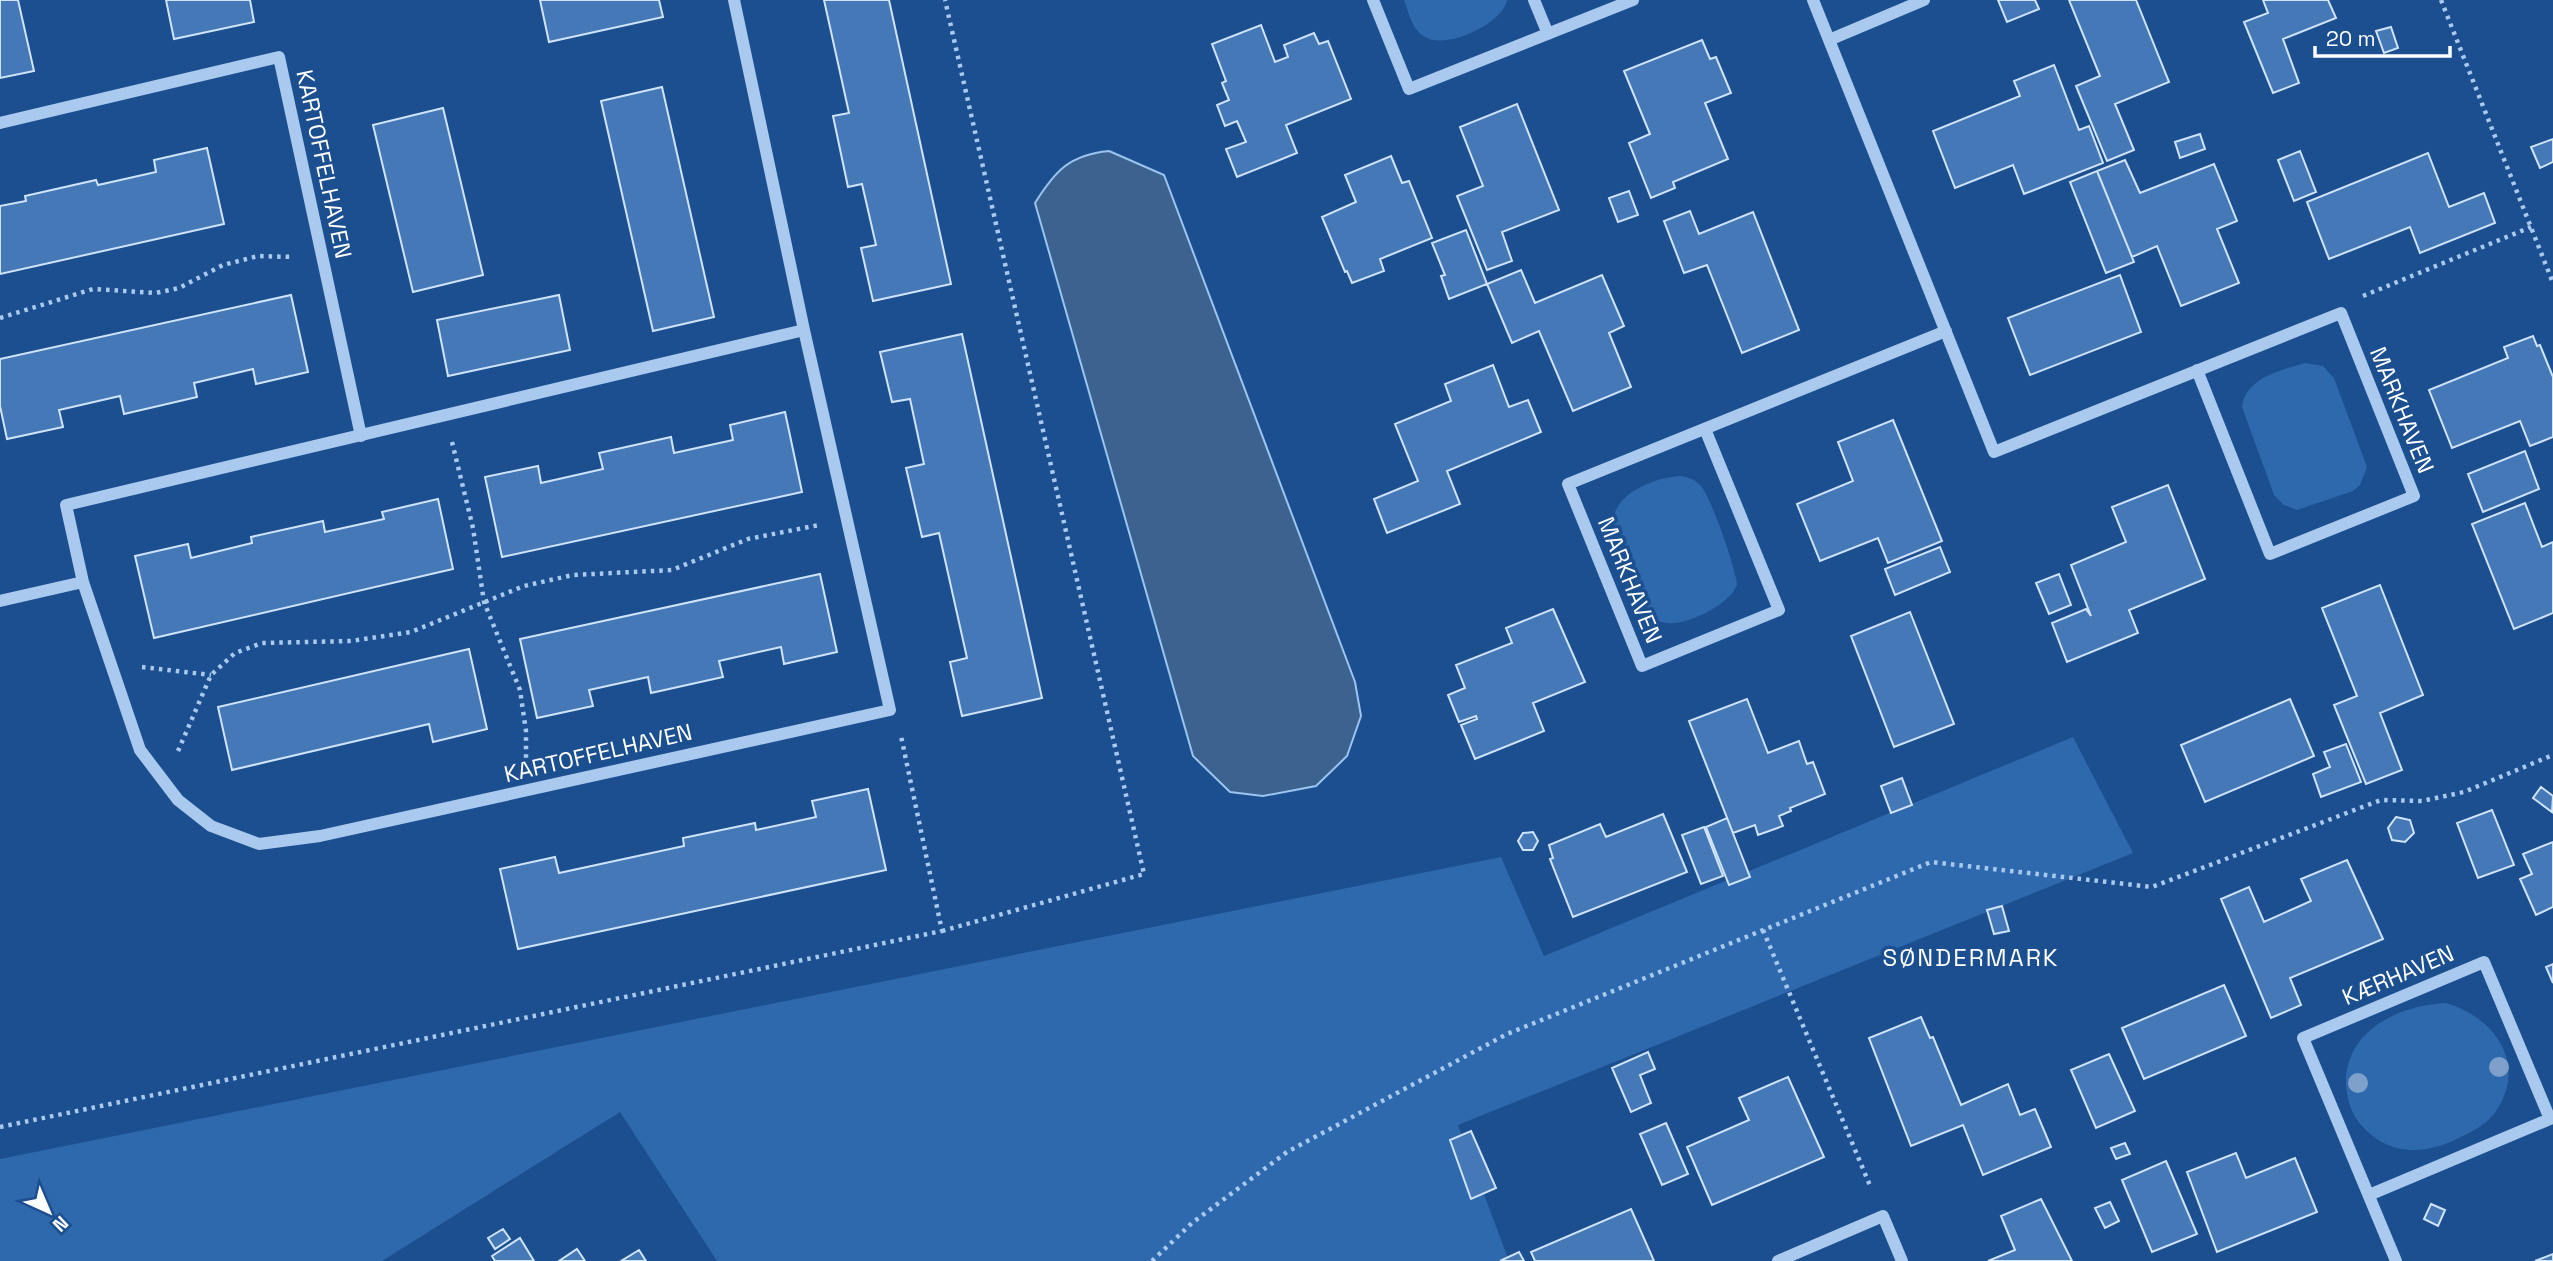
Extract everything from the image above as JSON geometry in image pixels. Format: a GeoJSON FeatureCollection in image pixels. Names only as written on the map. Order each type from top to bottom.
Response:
{"type":"FeatureCollection","features":[{"type":"Feature","properties":{"kind":"street"},"geometry":{"type":"LineString","coordinates":[[734,0],[804,330],[890,710]]}},
{"type":"Feature","properties":{"kind":"street"},"geometry":{"type":"LineString","coordinates":[[1373,0],[1409,89],[1633,0]]}},
{"type":"Feature","properties":{"kind":"street"},"geometry":{"type":"LineString","coordinates":[[1534,0],[1548,34]]}},
{"type":"Feature","properties":{"kind":"street"},"geometry":{"type":"LineString","coordinates":[[1813,0],[1994,452],[2341,313]]}},
{"type":"Feature","properties":{"kind":"street"},"geometry":{"type":"LineString","coordinates":[[1829,40],[1924,0]]}},
{"type":"Feature","properties":{"kind":"street","name":"KARTOFFELHAVEN"},"geometry":{"type":"LineString","coordinates":[[0,123],[279,57],[361,436]]}},
{"type":"Feature","properties":{"kind":"street","name":"MARKHAVEN"},"geometry":{"type":"LineString","coordinates":[[2197,370],[2270,554],[2414,496],[2341,313]]}},
{"type":"Feature","properties":{"kind":"street","name":"KARTOFFELHAVEN"},"geometry":{"type":"LineString","coordinates":[[804,330],[66,505],[83,582],[140,750],[178,800],[211,826],[259,844],[320,836],[890,710]]}},
{"type":"Feature","properties":{"kind":"street","name":"MARKHAVEN"},"geometry":{"type":"LineString","coordinates":[[1705,429],[1779,610],[1642,666],[1569,484],[1946,331]]}},
{"type":"Feature","properties":{"kind":"street"},"geometry":{"type":"LineString","coordinates":[[0,601],[83,582]]}},
{"type":"Feature","properties":{"kind":"street","name":"KÆRHAVEN"},"geometry":{"type":"LineString","coordinates":[[2369,1195],[2550,1119],[2484,962],[2303,1038],[2396,1261]]}},
{"type":"Feature","properties":{"kind":"street"},"geometry":{"type":"LineString","coordinates":[[1778,1261],[1883,1216],[1902,1261]]}},
{"type":"Feature","properties":{"kind":"path"},"geometry":{"type":"LineString","coordinates":[[0,1127],[942,931],[1144,874],[945,0]]}},
{"type":"Feature","properties":{"kind":"path"},"geometry":{"type":"LineString","coordinates":[[2441,0],[2553,283]]}},
{"type":"Feature","properties":{"kind":"path"},"geometry":{"type":"LineString","coordinates":[[2341,313],[2361,296],[2531,227]]}},
{"type":"Feature","properties":{"kind":"path"},"geometry":{"type":"LineString","coordinates":[[0,318],[10,312],[93,289],[156,292],[179,288],[223,265],[258,256],[323,258]]}},
{"type":"Feature","properties":{"kind":"path"},"geometry":{"type":"LineString","coordinates":[[446,415],[472,528],[484,602],[520,690],[526,731],[526,791]]}},
{"type":"Feature","properties":{"kind":"path"},"geometry":{"type":"LineString","coordinates":[[158,773],[177,754],[211,675],[235,653],[262,643],[351,641],[411,632],[524,586],[573,575],[672,570],[748,539],[847,519]]}},
{"type":"Feature","properties":{"kind":"path"},"geometry":{"type":"LineString","coordinates":[[111,663],[211,675]]}},
{"type":"Feature","properties":{"kind":"path"},"geometry":{"type":"LineString","coordinates":[[890,710],[901,733],[942,931]]}},
{"type":"Feature","properties":{"kind":"path"},"geometry":{"type":"LineString","coordinates":[[1152,1261],[1192,1223],[1287,1152],[1507,1034],[1931,862],[2152,887],[2382,800],[2422,801],[2464,792],[2553,755]]}},
{"type":"Feature","properties":{"kind":"path"},"geometry":{"type":"LineString","coordinates":[[1763,930],[1883,1216]]}},
{"type":"Feature","properties":{"kind":"shaded area"},"geometry":{"type":"Polygon","coordinates":[[[1404,0],[1507,0],[1503,9],[1485,26],[1459,37],[1434,40],[1417,30],[1404,0]]]}},
{"type":"Feature","properties":{"kind":"shaded area"},"geometry":{"type":"Polygon","coordinates":[[[1109,151],[1164,175],[1355,682],[1361,716],[1347,756],[1316,786],[1263,796],[1230,792],[1193,756],[1035,203],[1049,182],[1064,167],[1083,156],[1109,151]]]}},
{"type":"Feature","properties":{"kind":"shaded area"},"geometry":{"type":"Polygon","coordinates":[[[2305,363],[2323,366],[2334,378],[2367,467],[2360,485],[2353,491],[2297,510],[2284,505],[2274,495],[2242,407],[2245,397],[2257,382],[2275,372],[2305,363]]]}},
{"type":"Feature","properties":{"kind":"shaded area"},"geometry":{"type":"Polygon","coordinates":[[[1680,476],[1695,481],[1705,492],[1722,533],[1737,585],[1726,599],[1707,612],[1685,621],[1667,623],[1654,618],[1644,609],[1613,527],[1618,506],[1625,497],[1657,480],[1680,476]]]}},
{"type":"Feature","properties":{"kind":"shaded area"},"geometry":{"type":"Polygon","coordinates":[[[2073,737],[2133,853],[1458,1125],[1509,1261],[717,1261],[620,1112],[382,1261],[0,1261],[0,1159],[1501,857],[1544,956],[2073,737]]]}},
{"type":"Feature","properties":{"kind":"shaded area"},"geometry":{"type":"Polygon","coordinates":[[[2446,1003],[2478,1018],[2500,1043],[2509,1074],[2506,1091],[2498,1108],[2476,1129],[2432,1148],[2405,1150],[2380,1141],[2357,1120],[2349,1103],[2346,1085],[2348,1066],[2354,1050],[2364,1036],[2393,1016],[2410,1009],[2446,1003]]]}},
{"type":"Feature","properties":{"kind":"building"},"geometry":{"type":"Polygon","coordinates":[[[0,0],[18,0],[34,71],[0,78],[0,0]]]}},
{"type":"Feature","properties":{"kind":"building"},"geometry":{"type":"Polygon","coordinates":[[[166,0],[250,0],[254,22],[174,39],[166,0]]]}},
{"type":"Feature","properties":{"kind":"building"},"geometry":{"type":"Polygon","coordinates":[[[540,0],[659,0],[663,17],[549,42],[540,0]]]}},
{"type":"Feature","properties":{"kind":"building"},"geometry":{"type":"Polygon","coordinates":[[[824,0],[889,0],[951,284],[873,301],[861,248],[876,245],[862,184],[848,187],[833,116],[849,113],[824,0]]]}},
{"type":"Feature","properties":{"kind":"building"},"geometry":{"type":"Polygon","coordinates":[[[1998,0],[2035,0],[2039,9],[2007,22],[1998,0]]]}},
{"type":"Feature","properties":{"kind":"building"},"geometry":{"type":"Polygon","coordinates":[[[2069,0],[2136,0],[2169,82],[2115,104],[2134,150],[2107,161],[2076,86],[2100,76],[2069,0]]]}},
{"type":"Feature","properties":{"kind":"building"},"geometry":{"type":"Polygon","coordinates":[[[2263,0],[2328,0],[2336,18],[2283,39],[2299,83],[2273,93],[2244,22],[2268,13],[2263,0]]]}},
{"type":"Feature","properties":{"kind":"building"},"geometry":{"type":"Polygon","coordinates":[[[1261,25],[1275,62],[1288,57],[1284,45],[1314,33],[1319,44],[1328,41],[1351,99],[1286,125],[1297,153],[1237,177],[1226,149],[1246,142],[1237,121],[1225,126],[1217,105],[1229,100],[1222,83],[1226,81],[1212,44],[1261,25]]]}},
{"type":"Feature","properties":{"kind":"building"},"geometry":{"type":"Polygon","coordinates":[[[2391,27],[2398,48],[2384,53],[2376,31],[2391,27]]]}},
{"type":"Feature","properties":{"kind":"building"},"geometry":{"type":"Polygon","coordinates":[[[1702,40],[1710,59],[1716,57],[1731,93],[1705,103],[1728,159],[1673,182],[1675,188],[1651,198],[1629,143],[1650,134],[1624,71],[1702,40]]]}},
{"type":"Feature","properties":{"kind":"building"},"geometry":{"type":"Polygon","coordinates":[[[2054,65],[2079,130],[2089,126],[2103,163],[2024,194],[2013,165],[1955,188],[1933,131],[2020,96],[2014,81],[2054,65]]]}},
{"type":"Feature","properties":{"kind":"building"},"geometry":{"type":"Polygon","coordinates":[[[662,87],[714,317],[653,331],[601,101],[662,87]]]}},
{"type":"Feature","properties":{"kind":"building"},"geometry":{"type":"Polygon","coordinates":[[[1517,104],[1559,210],[1502,232],[1512,261],[1487,270],[1457,196],[1483,186],[1460,127],[1517,104]]]}},
{"type":"Feature","properties":{"kind":"building"},"geometry":{"type":"Polygon","coordinates":[[[443,108],[483,275],[413,292],[373,125],[443,108]]]}},
{"type":"Feature","properties":{"kind":"building"},"geometry":{"type":"Polygon","coordinates":[[[2200,134],[2205,149],[2180,158],[2175,142],[2200,134]]]}},
{"type":"Feature","properties":{"kind":"building"},"geometry":{"type":"Polygon","coordinates":[[[2553,139],[2553,162],[2540,168],[2531,147],[2553,139]]]}},
{"type":"Feature","properties":{"kind":"building"},"geometry":{"type":"Polygon","coordinates":[[[207,148],[224,224],[0,274],[0,206],[26,201],[25,196],[96,180],[98,185],[156,172],[154,160],[207,148]]]}},
{"type":"Feature","properties":{"kind":"building"},"geometry":{"type":"Polygon","coordinates":[[[2300,151],[2316,192],[2294,201],[2278,160],[2300,151]]]}},
{"type":"Feature","properties":{"kind":"building"},"geometry":{"type":"Polygon","coordinates":[[[2428,153],[2449,207],[2484,193],[2495,223],[2420,253],[2410,227],[2329,259],[2307,202],[2428,153]]]}},
{"type":"Feature","properties":{"kind":"building"},"geometry":{"type":"Polygon","coordinates":[[[1391,156],[1402,183],[1409,181],[1432,238],[1380,259],[1384,271],[1352,283],[1322,217],[1356,202],[1345,175],[1391,156]]]}},
{"type":"Feature","properties":{"kind":"building"},"geometry":{"type":"Polygon","coordinates":[[[2125,160],[2140,193],[2214,164],[2237,221],[2217,229],[2239,283],[2181,306],[2157,246],[2132,257],[2097,171],[2125,160]]]}},
{"type":"Feature","properties":{"kind":"building"},"geometry":{"type":"Polygon","coordinates":[[[2097,171],[2134,262],[2106,273],[2070,182],[2097,171]]]}},
{"type":"Feature","properties":{"kind":"building"},"geometry":{"type":"Polygon","coordinates":[[[1629,191],[1638,215],[1618,222],[1609,198],[1629,191]]]}},
{"type":"Feature","properties":{"kind":"building"},"geometry":{"type":"Polygon","coordinates":[[[1690,211],[1699,234],[1753,212],[1799,330],[1742,353],[1707,265],[1684,273],[1664,221],[1690,211]]]}},
{"type":"Feature","properties":{"kind":"building"},"geometry":{"type":"Polygon","coordinates":[[[1466,230],[1487,284],[1449,299],[1441,276],[1445,275],[1432,243],[1466,230]]]}},
{"type":"Feature","properties":{"kind":"building"},"geometry":{"type":"Polygon","coordinates":[[[1521,270],[1535,303],[1602,275],[1624,326],[1609,333],[1631,387],[1573,411],[1539,331],[1512,343],[1487,284],[1521,270]]]}},
{"type":"Feature","properties":{"kind":"building"},"geometry":{"type":"Polygon","coordinates":[[[2120,275],[2141,332],[2030,375],[2008,318],[2120,275]]]}},
{"type":"Feature","properties":{"kind":"building"},"geometry":{"type":"Polygon","coordinates":[[[291,295],[308,372],[256,384],[253,369],[194,383],[197,397],[124,414],[120,396],[59,410],[63,427],[7,439],[0,406],[0,359],[291,295]]]}},
{"type":"Feature","properties":{"kind":"building"},"geometry":{"type":"Polygon","coordinates":[[[559,295],[570,350],[448,376],[437,320],[559,295]]]}},
{"type":"Feature","properties":{"kind":"building"},"geometry":{"type":"Polygon","coordinates":[[[962,334],[1042,698],[962,716],[950,662],[967,658],[939,533],[922,537],[906,468],[924,464],[910,399],[892,402],[880,352],[962,334]]]}},
{"type":"Feature","properties":{"kind":"building"},"geometry":{"type":"Polygon","coordinates":[[[2533,336],[2537,346],[2540,345],[2553,377],[2553,437],[2530,446],[2520,421],[2452,448],[2429,390],[2508,358],[2504,347],[2533,336]]]}},
{"type":"Feature","properties":{"kind":"building"},"geometry":{"type":"Polygon","coordinates":[[[1493,365],[1509,407],[1528,400],[1541,432],[1447,471],[1460,504],[1387,533],[1374,499],[1418,481],[1395,424],[1451,401],[1445,384],[1493,365]]]}},
{"type":"Feature","properties":{"kind":"building"},"geometry":{"type":"Polygon","coordinates":[[[785,412],[802,492],[502,557],[485,477],[538,466],[541,483],[603,469],[599,453],[671,437],[674,453],[733,440],[730,425],[785,412]]]}},
{"type":"Feature","properties":{"kind":"building"},"geometry":{"type":"Polygon","coordinates":[[[1893,420],[1942,541],[1888,563],[1878,538],[1820,561],[1797,504],[1853,481],[1838,442],[1893,420]]]}},
{"type":"Feature","properties":{"kind":"building"},"geometry":{"type":"Polygon","coordinates":[[[2525,451],[2539,489],[2483,512],[2468,474],[2525,451]]]}},
{"type":"Feature","properties":{"kind":"building"},"geometry":{"type":"Polygon","coordinates":[[[2168,485],[2205,579],[2129,610],[2138,633],[2067,662],[2052,623],[2086,609],[2091,616],[2071,565],[2126,542],[2112,507],[2168,485]]]}},
{"type":"Feature","properties":{"kind":"building"},"geometry":{"type":"Polygon","coordinates":[[[438,499],[453,569],[154,638],[135,556],[188,544],[191,558],[252,543],[251,537],[323,521],[325,532],[384,519],[382,512],[438,499]]]}},
{"type":"Feature","properties":{"kind":"building"},"geometry":{"type":"Polygon","coordinates":[[[2525,503],[2542,547],[2553,542],[2553,613],[2514,629],[2472,524],[2525,503]]]}},
{"type":"Feature","properties":{"kind":"building"},"geometry":{"type":"Polygon","coordinates":[[[1940,547],[1950,572],[1895,595],[1885,569],[1940,547]]]}},
{"type":"Feature","properties":{"kind":"building"},"geometry":{"type":"Polygon","coordinates":[[[820,574],[837,652],[784,664],[781,647],[719,661],[723,677],[651,693],[648,677],[589,690],[593,706],[537,718],[520,639],[820,574]]]}},
{"type":"Feature","properties":{"kind":"building"},"geometry":{"type":"Polygon","coordinates":[[[2059,574],[2071,605],[2049,614],[2036,583],[2059,574]]]}},
{"type":"Feature","properties":{"kind":"building"},"geometry":{"type":"Polygon","coordinates":[[[2380,585],[2423,695],[2380,713],[2402,770],[2366,784],[2334,705],[2357,696],[2322,608],[2380,585]]]}},
{"type":"Feature","properties":{"kind":"building"},"geometry":{"type":"Polygon","coordinates":[[[1553,609],[1585,682],[1533,703],[1544,731],[1475,759],[1461,725],[1477,719],[1476,716],[1459,722],[1448,695],[1465,688],[1456,665],[1512,643],[1506,628],[1553,609]]]}},
{"type":"Feature","properties":{"kind":"building"},"geometry":{"type":"Polygon","coordinates":[[[1910,612],[1954,724],[1894,747],[1851,636],[1910,612]]]}},
{"type":"Feature","properties":{"kind":"building"},"geometry":{"type":"Polygon","coordinates":[[[469,649],[487,729],[433,742],[429,724],[232,770],[218,707],[469,649]]]}},
{"type":"Feature","properties":{"kind":"building"},"geometry":{"type":"Polygon","coordinates":[[[1747,699],[1768,753],[1799,741],[1807,764],[1813,762],[1825,794],[1790,808],[1791,811],[1779,816],[1783,826],[1758,835],[1755,825],[1733,833],[1689,721],[1747,699]]]}},
{"type":"Feature","properties":{"kind":"building"},"geometry":{"type":"Polygon","coordinates":[[[2290,699],[2314,756],[2205,802],[2181,745],[2290,699]]]}},
{"type":"Feature","properties":{"kind":"building"},"geometry":{"type":"Polygon","coordinates":[[[2346,744],[2361,782],[2321,797],[2313,774],[2330,767],[2324,752],[2346,744]]]}},
{"type":"Feature","properties":{"kind":"building"},"geometry":{"type":"Polygon","coordinates":[[[1902,778],[1912,805],[1891,813],[1881,786],[1902,778]]]}},
{"type":"Feature","properties":{"kind":"building"},"geometry":{"type":"Polygon","coordinates":[[[2541,787],[2553,796],[2552,812],[2533,798],[2541,787]]]}},
{"type":"Feature","properties":{"kind":"building"},"geometry":{"type":"Polygon","coordinates":[[[868,789],[886,870],[518,949],[500,869],[555,857],[559,873],[684,846],[683,838],[755,823],[756,830],[816,817],[812,801],[868,789]]]}},
{"type":"Feature","properties":{"kind":"building"},"geometry":{"type":"Polygon","coordinates":[[[2492,810],[2514,865],[2478,878],[2457,823],[2492,810]]]}},
{"type":"Feature","properties":{"kind":"building"},"geometry":{"type":"Polygon","coordinates":[[[1663,814],[1687,872],[1573,917],[1550,859],[1553,858],[1549,845],[1600,824],[1606,837],[1663,814]]]}},
{"type":"Feature","properties":{"kind":"building"},"geometry":{"type":"Polygon","coordinates":[[[2396,817],[2410,820],[2414,833],[2405,842],[2392,840],[2388,828],[2396,817]]]}},
{"type":"Feature","properties":{"kind":"building"},"geometry":{"type":"Polygon","coordinates":[[[1727,818],[1750,877],[1729,885],[1706,827],[1727,818]]]}},
{"type":"Feature","properties":{"kind":"building"},"geometry":{"type":"Polygon","coordinates":[[[1704,827],[1723,876],[1701,884],[1682,835],[1704,827]]]}},
{"type":"Feature","properties":{"kind":"building"},"geometry":{"type":"Polygon","coordinates":[[[1533,832],[1538,841],[1533,850],[1523,850],[1518,841],[1523,833],[1533,832]]]}},
{"type":"Feature","properties":{"kind":"building"},"geometry":{"type":"Polygon","coordinates":[[[2553,842],[2553,907],[2536,915],[2520,879],[2532,874],[2523,854],[2553,842]]]}},
{"type":"Feature","properties":{"kind":"building"},"geometry":{"type":"Polygon","coordinates":[[[2347,860],[2383,939],[2290,978],[2301,1005],[2271,1018],[2221,899],[2249,887],[2264,922],[2311,901],[2301,879],[2347,860]]]}},
{"type":"Feature","properties":{"kind":"building"},"geometry":{"type":"Polygon","coordinates":[[[2002,906],[2009,931],[1994,934],[1987,910],[2002,906]]]}},
{"type":"Feature","properties":{"kind":"building"},"geometry":{"type":"Polygon","coordinates":[[[2553,964],[2553,983],[2546,967],[2553,964]]]}},
{"type":"Feature","properties":{"kind":"building"},"geometry":{"type":"Polygon","coordinates":[[[2224,985],[2246,1036],[2144,1079],[2122,1028],[2224,985]]]}},
{"type":"Feature","properties":{"kind":"building"},"geometry":{"type":"Polygon","coordinates":[[[1921,1017],[1930,1038],[1933,1037],[1961,1105],[2008,1084],[2020,1115],[2035,1109],[2051,1147],[1983,1175],[1963,1125],[1911,1146],[1869,1038],[1921,1017]]]}},
{"type":"Feature","properties":{"kind":"building"},"geometry":{"type":"Polygon","coordinates":[[[1648,1052],[1655,1069],[1640,1075],[1651,1103],[1631,1112],[1612,1068],[1648,1052]]]}},
{"type":"Feature","properties":{"kind":"building"},"geometry":{"type":"Polygon","coordinates":[[[2109,1054],[2135,1111],[2096,1128],[2071,1070],[2109,1054]]]}},
{"type":"Feature","properties":{"kind":"building"},"geometry":{"type":"Polygon","coordinates":[[[1788,1077],[1824,1157],[1712,1205],[1687,1147],[1749,1120],[1739,1098],[1788,1077]]]}},
{"type":"Feature","properties":{"kind":"building"},"geometry":{"type":"Polygon","coordinates":[[[1666,1123],[1688,1174],[1662,1185],[1640,1134],[1666,1123]]]}},
{"type":"Feature","properties":{"kind":"building"},"geometry":{"type":"Polygon","coordinates":[[[1471,1131],[1496,1188],[1471,1199],[1450,1140],[1471,1131]]]}},
{"type":"Feature","properties":{"kind":"building"},"geometry":{"type":"Polygon","coordinates":[[[2125,1143],[2130,1154],[2116,1159],[2111,1148],[2125,1143]]]}},
{"type":"Feature","properties":{"kind":"building"},"geometry":{"type":"Polygon","coordinates":[[[2236,1153],[2246,1178],[2295,1158],[2317,1212],[2217,1252],[2187,1172],[2236,1153]]]}},
{"type":"Feature","properties":{"kind":"building"},"geometry":{"type":"Polygon","coordinates":[[[2166,1161],[2197,1234],[2152,1252],[2122,1180],[2166,1161]]]}},
{"type":"Feature","properties":{"kind":"building"},"geometry":{"type":"Polygon","coordinates":[[[2041,1199],[2072,1261],[1988,1261],[2015,1250],[2001,1216],[2041,1199]]]}},
{"type":"Feature","properties":{"kind":"building"},"geometry":{"type":"Polygon","coordinates":[[[2110,1202],[2119,1221],[2105,1228],[2095,1208],[2110,1202]]]}},
{"type":"Feature","properties":{"kind":"building"},"geometry":{"type":"Polygon","coordinates":[[[2431,1204],[2445,1210],[2438,1226],[2424,1219],[2431,1204]]]}},
{"type":"Feature","properties":{"kind":"building"},"geometry":{"type":"Polygon","coordinates":[[[1631,1209],[1654,1261],[1535,1261],[1531,1252],[1631,1209]]]}},
{"type":"Feature","properties":{"kind":"building"},"geometry":{"type":"Polygon","coordinates":[[[503,1229],[510,1239],[495,1249],[488,1238],[503,1229]]]}},
{"type":"Feature","properties":{"kind":"building"},"geometry":{"type":"Polygon","coordinates":[[[520,1238],[534,1261],[495,1261],[492,1256],[520,1238]]]}},
{"type":"Feature","properties":{"kind":"building"},"geometry":{"type":"Polygon","coordinates":[[[577,1249],[585,1261],[559,1261],[577,1249]]]}},
{"type":"Feature","properties":{"kind":"building"},"geometry":{"type":"Polygon","coordinates":[[[639,1250],[646,1261],[621,1261],[639,1250]]]}},
{"type":"Feature","properties":{"kind":"building"},"geometry":{"type":"Polygon","coordinates":[[[1519,1252],[1524,1261],[1500,1261],[1519,1252]]]}},
{"type":"Feature","properties":{"kind":"building"},"geometry":{"type":"Polygon","coordinates":[[[2553,1254],[2553,1261],[2535,1261],[2553,1254]]]}},
{"type":"Feature","properties":{"kind":"district","name":"SØNDERMARK"},"geometry":{"type":"Point","coordinates":[1971,957]}}]}
